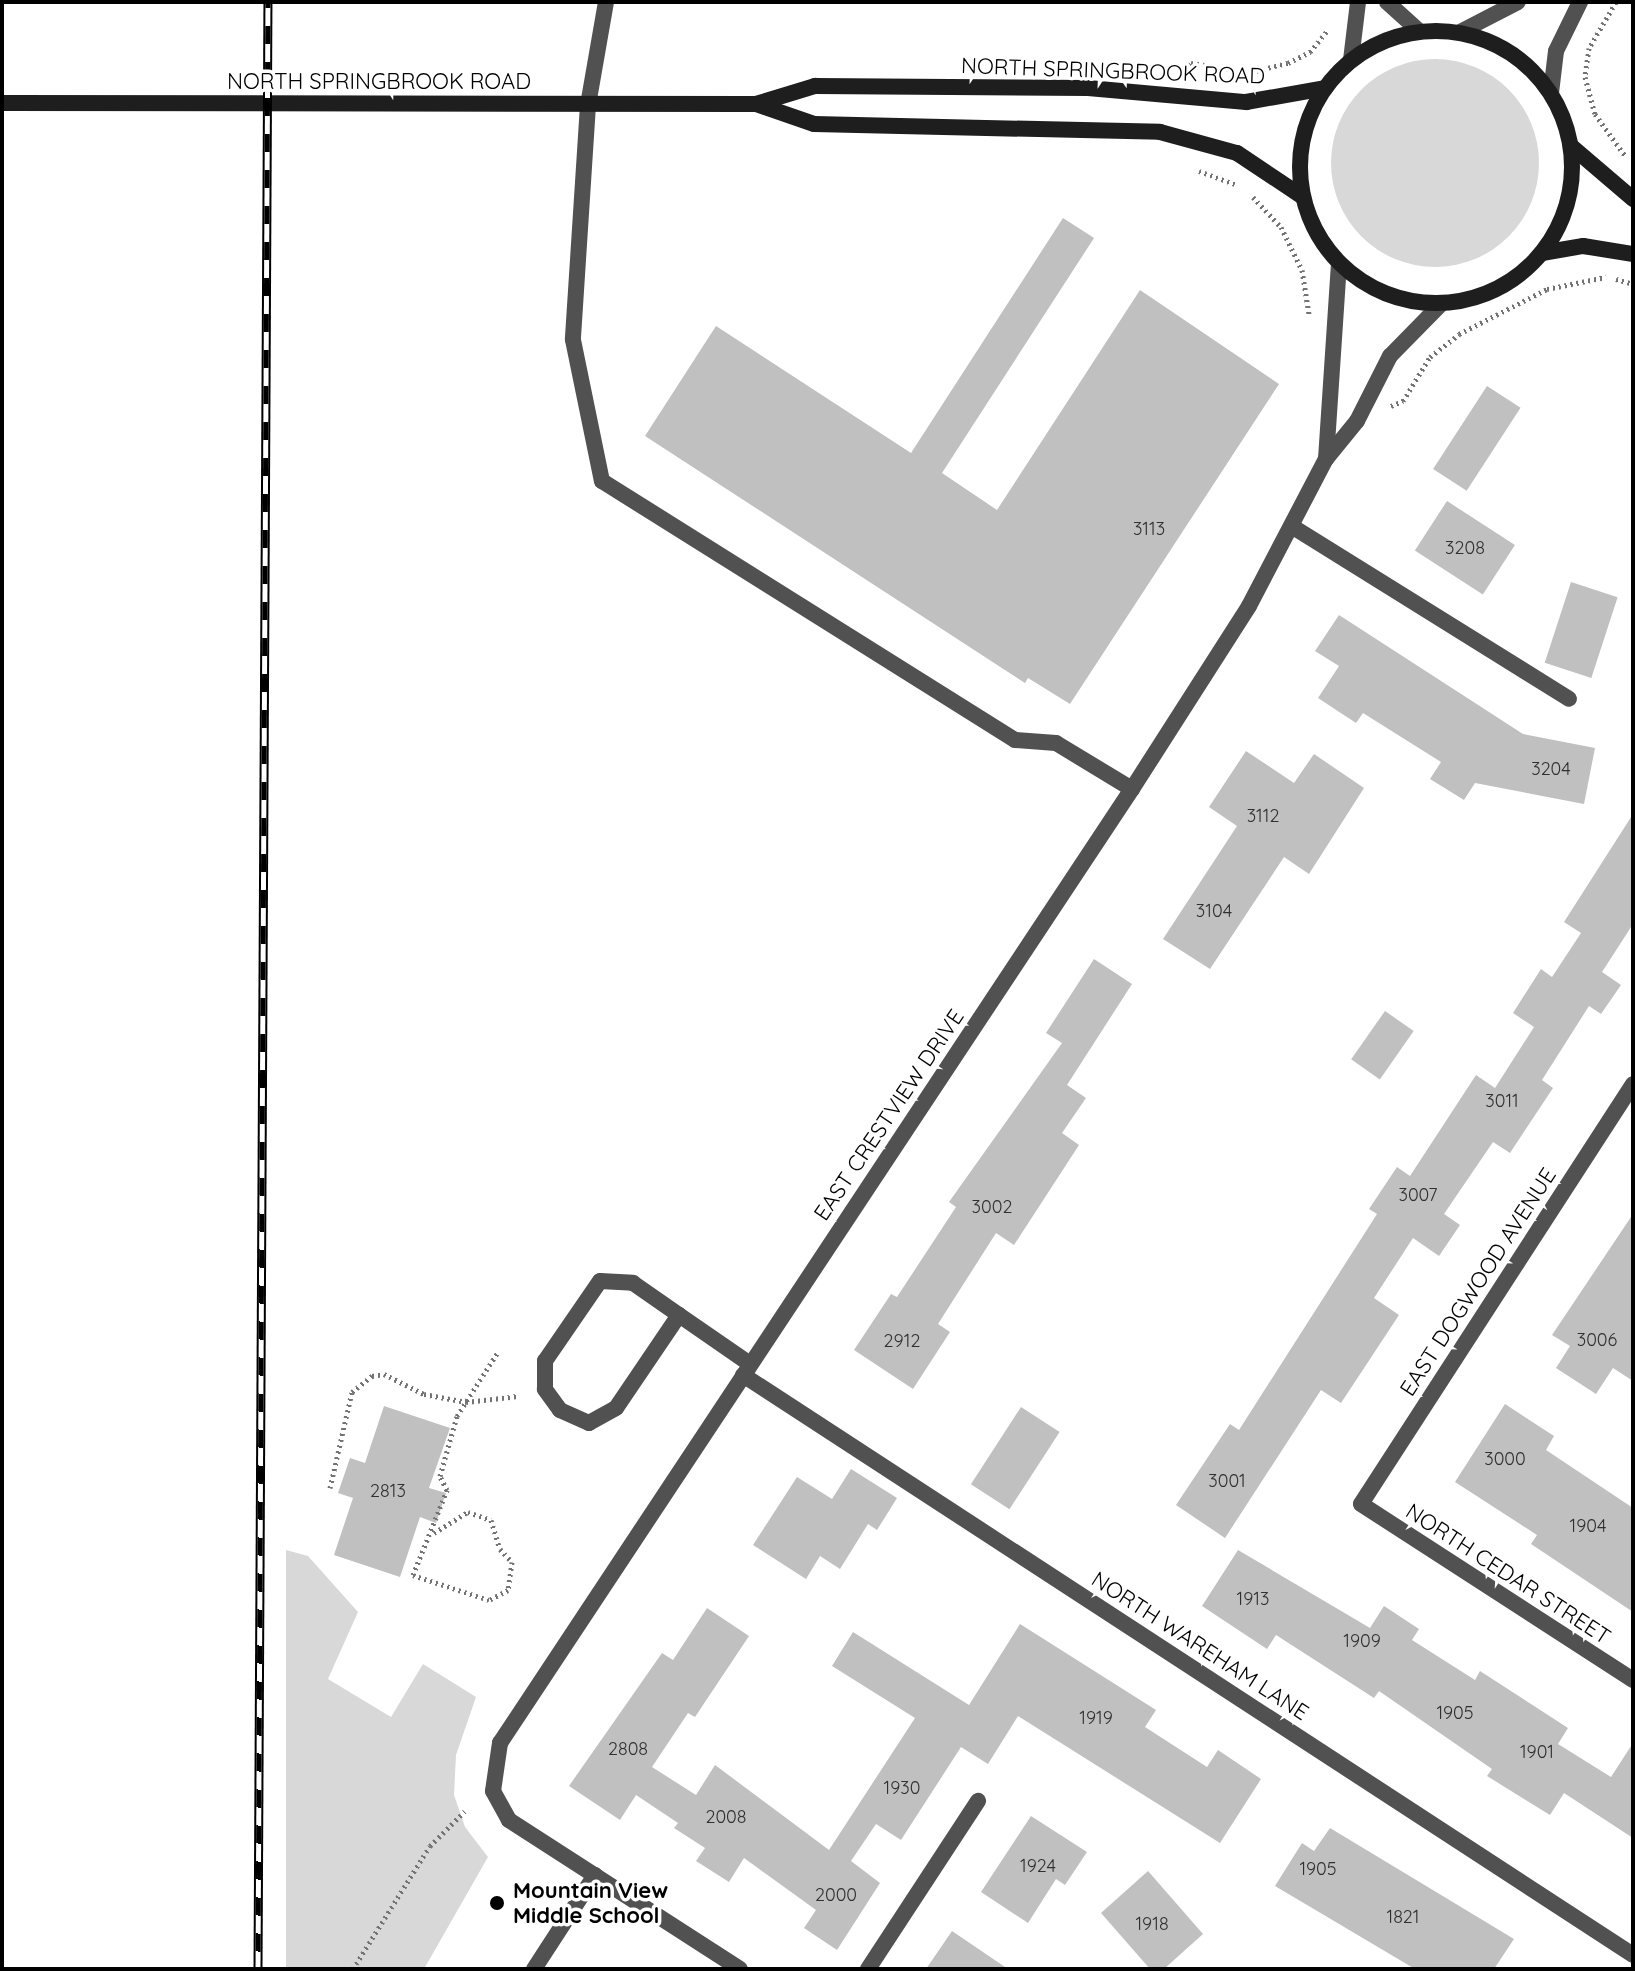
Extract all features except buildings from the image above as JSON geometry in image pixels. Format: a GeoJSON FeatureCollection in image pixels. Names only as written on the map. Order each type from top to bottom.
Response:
{"type":"FeatureCollection","features":[{"type":"Feature","properties":{"kind":"main road"},"geometry":{"type":"LineString","coordinates":[[1419,31],[1460,32],[1494,43],[1530,67],[1551,93],[1571,146],[1572,185],[1560,223],[1542,253],[1496,289],[1442,303],[1385,293],[1339,262],[1303,197],[1306,126],[1325,88],[1351,60],[1378,43],[1419,31]]}},
{"type":"Feature","properties":{"kind":"main road","name":"NORTH SPRINGBROOK ROAD"},"geometry":{"type":"LineString","coordinates":[[2,103],[756,104],[815,86],[1170,93],[1246,102],[1325,88]]}},
{"type":"Feature","properties":{"kind":"main road","name":"NORTH SPRINGBROOK ROAD"},"geometry":{"type":"LineString","coordinates":[[756,104],[814,124],[1160,132],[1237,153],[1303,197]]}},
{"type":"Feature","properties":{"kind":"main road"},"geometry":{"type":"LineString","coordinates":[[1571,146],[1633,199]]}},
{"type":"Feature","properties":{"kind":"main road"},"geometry":{"type":"LineString","coordinates":[[1542,253],[1583,246],[1633,254]]}},
{"type":"Feature","properties":{"kind":"street"},"geometry":{"type":"LineString","coordinates":[[606,2],[588,105],[573,340],[602,481],[1015,740],[1056,743],[1132,789]]}},
{"type":"Feature","properties":{"kind":"street"},"geometry":{"type":"LineString","coordinates":[[1351,60],[1358,2]]}},
{"type":"Feature","properties":{"kind":"street"},"geometry":{"type":"LineString","coordinates":[[1387,2],[1419,31]]}},
{"type":"Feature","properties":{"kind":"street"},"geometry":{"type":"LineString","coordinates":[[1460,32],[1518,2]]}},
{"type":"Feature","properties":{"kind":"street"},"geometry":{"type":"LineString","coordinates":[[1551,93],[1556,51],[1580,2]]}},
{"type":"Feature","properties":{"kind":"street","name":"EAST CRESTVIEW DRIVE"},"geometry":{"type":"LineString","coordinates":[[1326,459],[1339,262]]}},
{"type":"Feature","properties":{"kind":"street","name":"EAST CRESTVIEW DRIVE"},"geometry":{"type":"LineString","coordinates":[[595,1875],[509,1820],[493,1791],[500,1743],[1132,789],[1293,527],[1326,459],[1357,421],[1390,356],[1442,303]]}},
{"type":"Feature","properties":{"kind":"street"},"geometry":{"type":"LineString","coordinates":[[1293,527],[1569,699]]}},
{"type":"Feature","properties":{"kind":"street","name":"EAST DOGWOOD AVENUE"},"geometry":{"type":"LineString","coordinates":[[1361,1504],[1633,1084]]}},
{"type":"Feature","properties":{"kind":"street","name":"NORTH WAREHAM LANE"},"geometry":{"type":"LineString","coordinates":[[679,1315],[616,1408],[589,1423],[560,1410],[545,1389],[545,1361],[600,1281],[633,1283],[679,1315],[747,1369],[1633,1955]]}},
{"type":"Feature","properties":{"kind":"street","name":"NORTH CEDAR STREET"},"geometry":{"type":"LineString","coordinates":[[1361,1504],[1633,1680]]}},
{"type":"Feature","properties":{"kind":"street"},"geometry":{"type":"LineString","coordinates":[[868,1969],[978,1801]]}},
{"type":"Feature","properties":{"kind":"street"},"geometry":{"type":"LineString","coordinates":[[534,1969],[595,1875],[740,1969]]}},
{"type":"Feature","properties":{"kind":"path"},"geometry":{"type":"LineString","coordinates":[[1616,2],[1589,48],[1585,77],[1600,123],[1633,163]]}},
{"type":"Feature","properties":{"kind":"path"},"geometry":{"type":"LineString","coordinates":[[1170,93],[1191,63],[1251,72],[1288,63],[1327,35],[1332,18]]}},
{"type":"Feature","properties":{"kind":"path"},"geometry":{"type":"LineString","coordinates":[[1190,168],[1232,182],[1281,227],[1302,270],[1309,331]]}},
{"type":"Feature","properties":{"kind":"path"},"geometry":{"type":"LineString","coordinates":[[1357,421],[1403,401],[1419,369],[1442,345],[1547,289],[1607,277],[1633,284]]}},
{"type":"Feature","properties":{"kind":"path"},"geometry":{"type":"LineString","coordinates":[[434,1533],[468,1512],[491,1520],[500,1549],[512,1562],[508,1590],[489,1600],[413,1575],[434,1533],[447,1490],[440,1476],[466,1402],[498,1352]]}},
{"type":"Feature","properties":{"kind":"path"},"geometry":{"type":"LineString","coordinates":[[330,1488],[352,1392],[372,1376],[384,1374],[424,1394],[466,1402],[518,1396]]}},
{"type":"Feature","properties":{"kind":"path"},"geometry":{"type":"LineString","coordinates":[[353,1969],[430,1846],[465,1811]]}},
{"type":"Feature","properties":{"kind":"shaded area"},"geometry":{"type":"Polygon","coordinates":[[[1435,59],[1475,67],[1508,90],[1531,123],[1539,163],[1531,203],[1508,236],[1475,259],[1435,267],[1395,259],[1362,236],[1339,203],[1331,163],[1339,123],[1362,90],[1395,67],[1435,59]]]}},
{"type":"Feature","properties":{"kind":"shaded area"},"geometry":{"type":"Polygon","coordinates":[[[286,1550],[308,1556],[358,1612],[328,1679],[391,1717],[423,1664],[476,1697],[456,1755],[454,1795],[465,1827],[488,1857],[424,1969],[286,1969],[286,1550]]]}},
{"type":"Feature","properties":{"kind":"railway"},"geometry":{"type":"LineString","coordinates":[[258,1969],[268,2]]}},
{"type":"Feature","properties":{"kind":"place","name":"Mountain View Middle School"},"geometry":{"type":"Point","coordinates":[497,1903]}}]}
